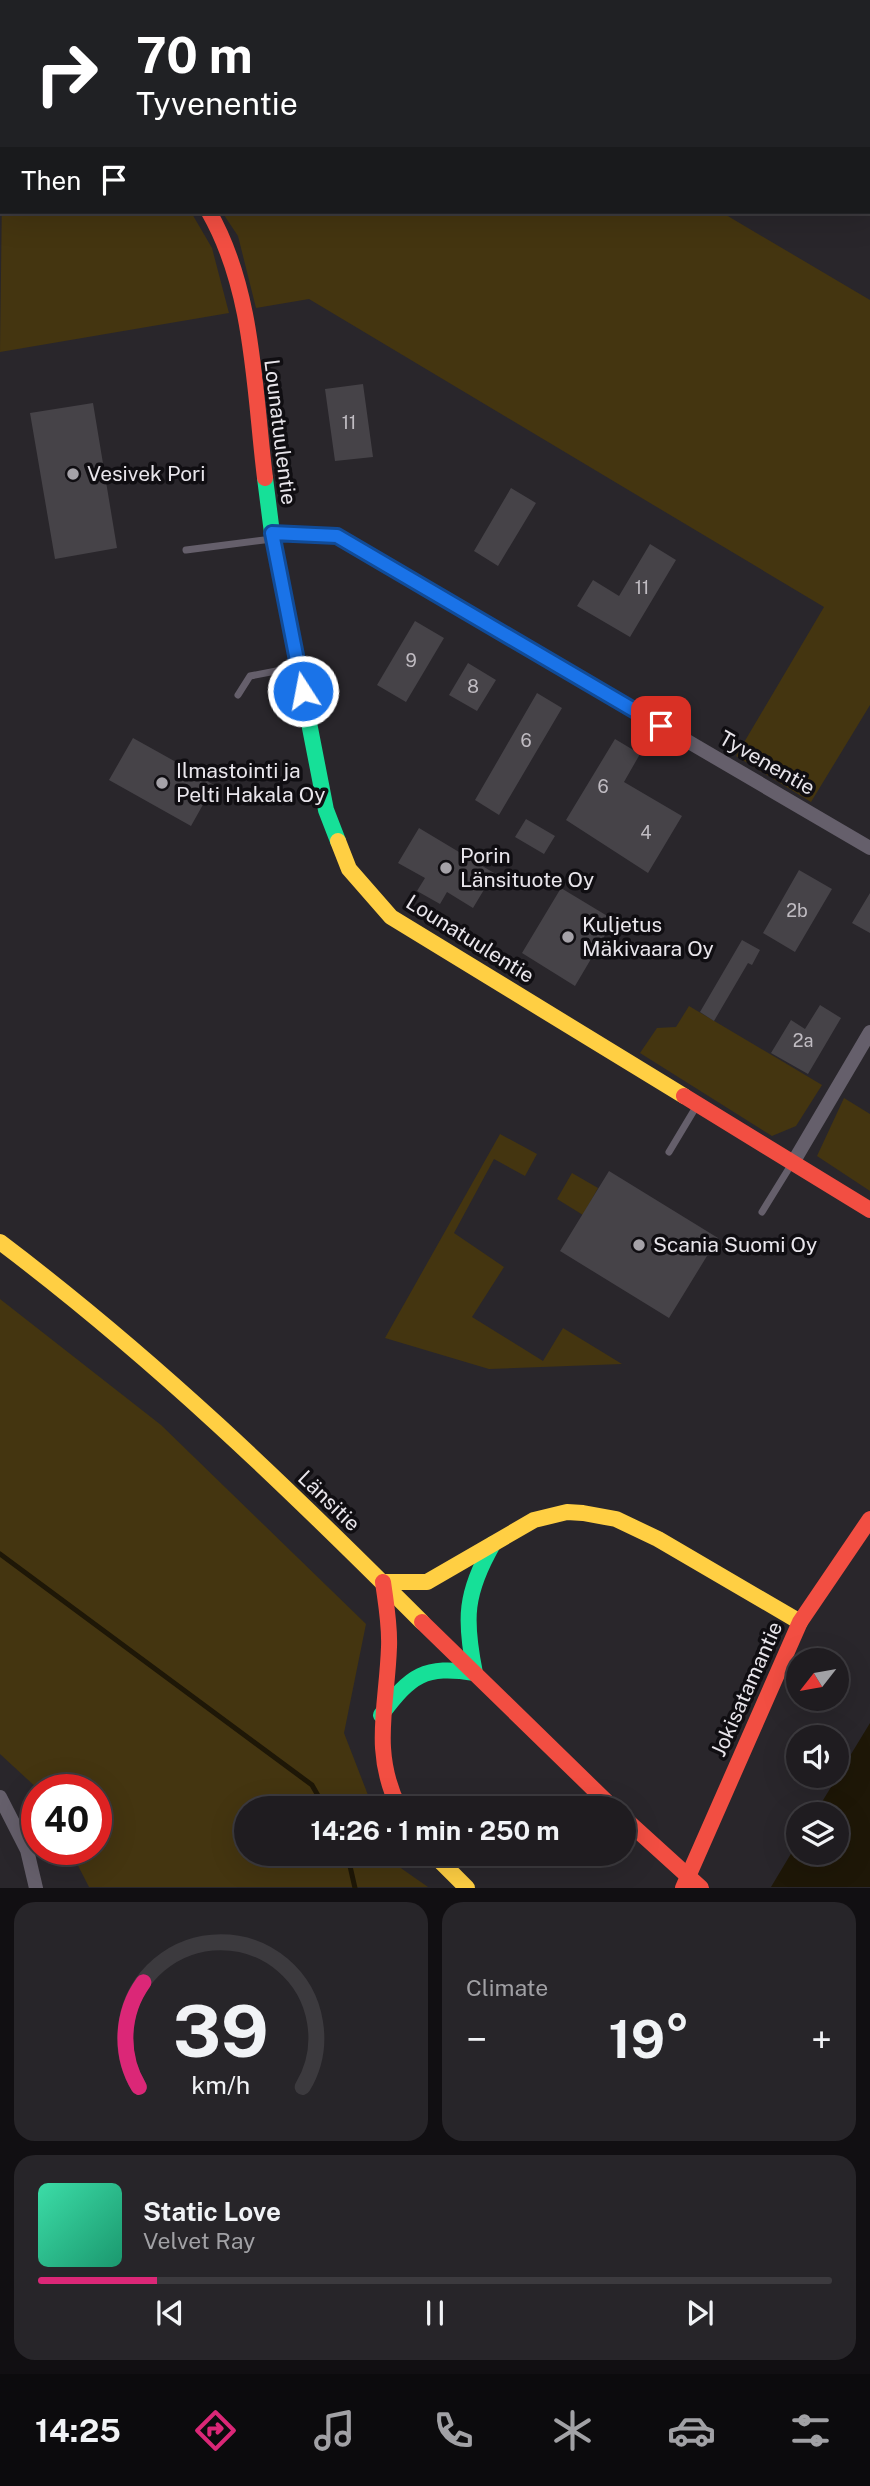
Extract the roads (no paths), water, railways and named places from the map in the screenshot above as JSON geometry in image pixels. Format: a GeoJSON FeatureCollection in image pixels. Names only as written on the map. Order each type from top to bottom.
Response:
{"type":"FeatureCollection","features":[{"type":"Feature","properties":{"kind":"main road","name":"Lounatuulentie"},"geometry":{"type":"LineString","coordinates":[[210,214],[225,240],[242,297],[272,536],[326,810],[349,869],[391,917],[794,1161],[870,1210]]}},
{"type":"Feature","properties":{"kind":"main road","name":"Länsitie"},"geometry":{"type":"LineString","coordinates":[[0,1242],[151,1362],[383,1582],[601,1796]]}},
{"type":"Feature","properties":{"kind":"main road"},"geometry":{"type":"LineString","coordinates":[[394,1796],[383,1769],[379,1739],[389,1649],[383,1582],[427,1582],[525,1524],[550,1515],[567,1512],[600,1515],[658,1539],[800,1622]]}},
{"type":"Feature","properties":{"kind":"main road","name":"Jokisatamantie"},"geometry":{"type":"LineString","coordinates":[[682,1888],[800,1622],[870,1519]]}},
{"type":"Feature","properties":{"kind":"main road"},"geometry":{"type":"LineString","coordinates":[[382,1715],[405,1686],[424,1671],[443,1667],[475,1673],[465,1609],[478,1569],[494,1543]]}},
{"type":"Feature","properties":{"kind":"main road"},"geometry":{"type":"LineString","coordinates":[[636,1829],[701,1888]]}},
{"type":"Feature","properties":{"kind":"main road"},"geometry":{"type":"LineString","coordinates":[[445,1866],[467,1888]]}},
{"type":"Feature","properties":{"kind":"street","name":"Tyvenentie"},"geometry":{"type":"LineString","coordinates":[[272,536],[337,536],[870,848]]}},
{"type":"Feature","properties":{"kind":"street"},"geometry":{"type":"LineString","coordinates":[[794,1161],[870,1032]]}},
{"type":"Feature","properties":{"kind":"street"},"geometry":{"type":"LineString","coordinates":[[0,1797],[27,1850],[36,1888]]}},
{"type":"Feature","properties":{"kind":"lane"},"geometry":{"type":"LineString","coordinates":[[186,550],[272,536]]}},
{"type":"Feature","properties":{"kind":"lane"},"geometry":{"type":"LineString","coordinates":[[238,695],[250,676],[298,667]]}},
{"type":"Feature","properties":{"kind":"lane"},"geometry":{"type":"LineString","coordinates":[[669,1152],[698,1103]]}},
{"type":"Feature","properties":{"kind":"lane"},"geometry":{"type":"LineString","coordinates":[[762,1212],[794,1161]]}},
{"type":"Feature","properties":{"kind":"waterway"},"geometry":{"type":"LineString","coordinates":[[0,1554],[312,1785],[318,1796]]}},
{"type":"Feature","properties":{"kind":"waterway"},"geometry":{"type":"LineString","coordinates":[[350,1866],[355,1888]]}},
{"type":"Feature","properties":{"kind":"place","name":"Vesivek Pori"},"geometry":{"type":"Point","coordinates":[73,474]}},
{"type":"Feature","properties":{"kind":"place","name":"Ilmastointi ja Pelti Hakala Oy"},"geometry":{"type":"Point","coordinates":[162,783]}},
{"type":"Feature","properties":{"kind":"place","name":"Porin Länsituote Oy"},"geometry":{"type":"Point","coordinates":[446,868]}},
{"type":"Feature","properties":{"kind":"place","name":"Kuljetus Mäkivaara Oy"},"geometry":{"type":"Point","coordinates":[568,937]}},
{"type":"Feature","properties":{"kind":"place","name":"Scania Suomi Oy"},"geometry":{"type":"Point","coordinates":[639,1245]}}]}
